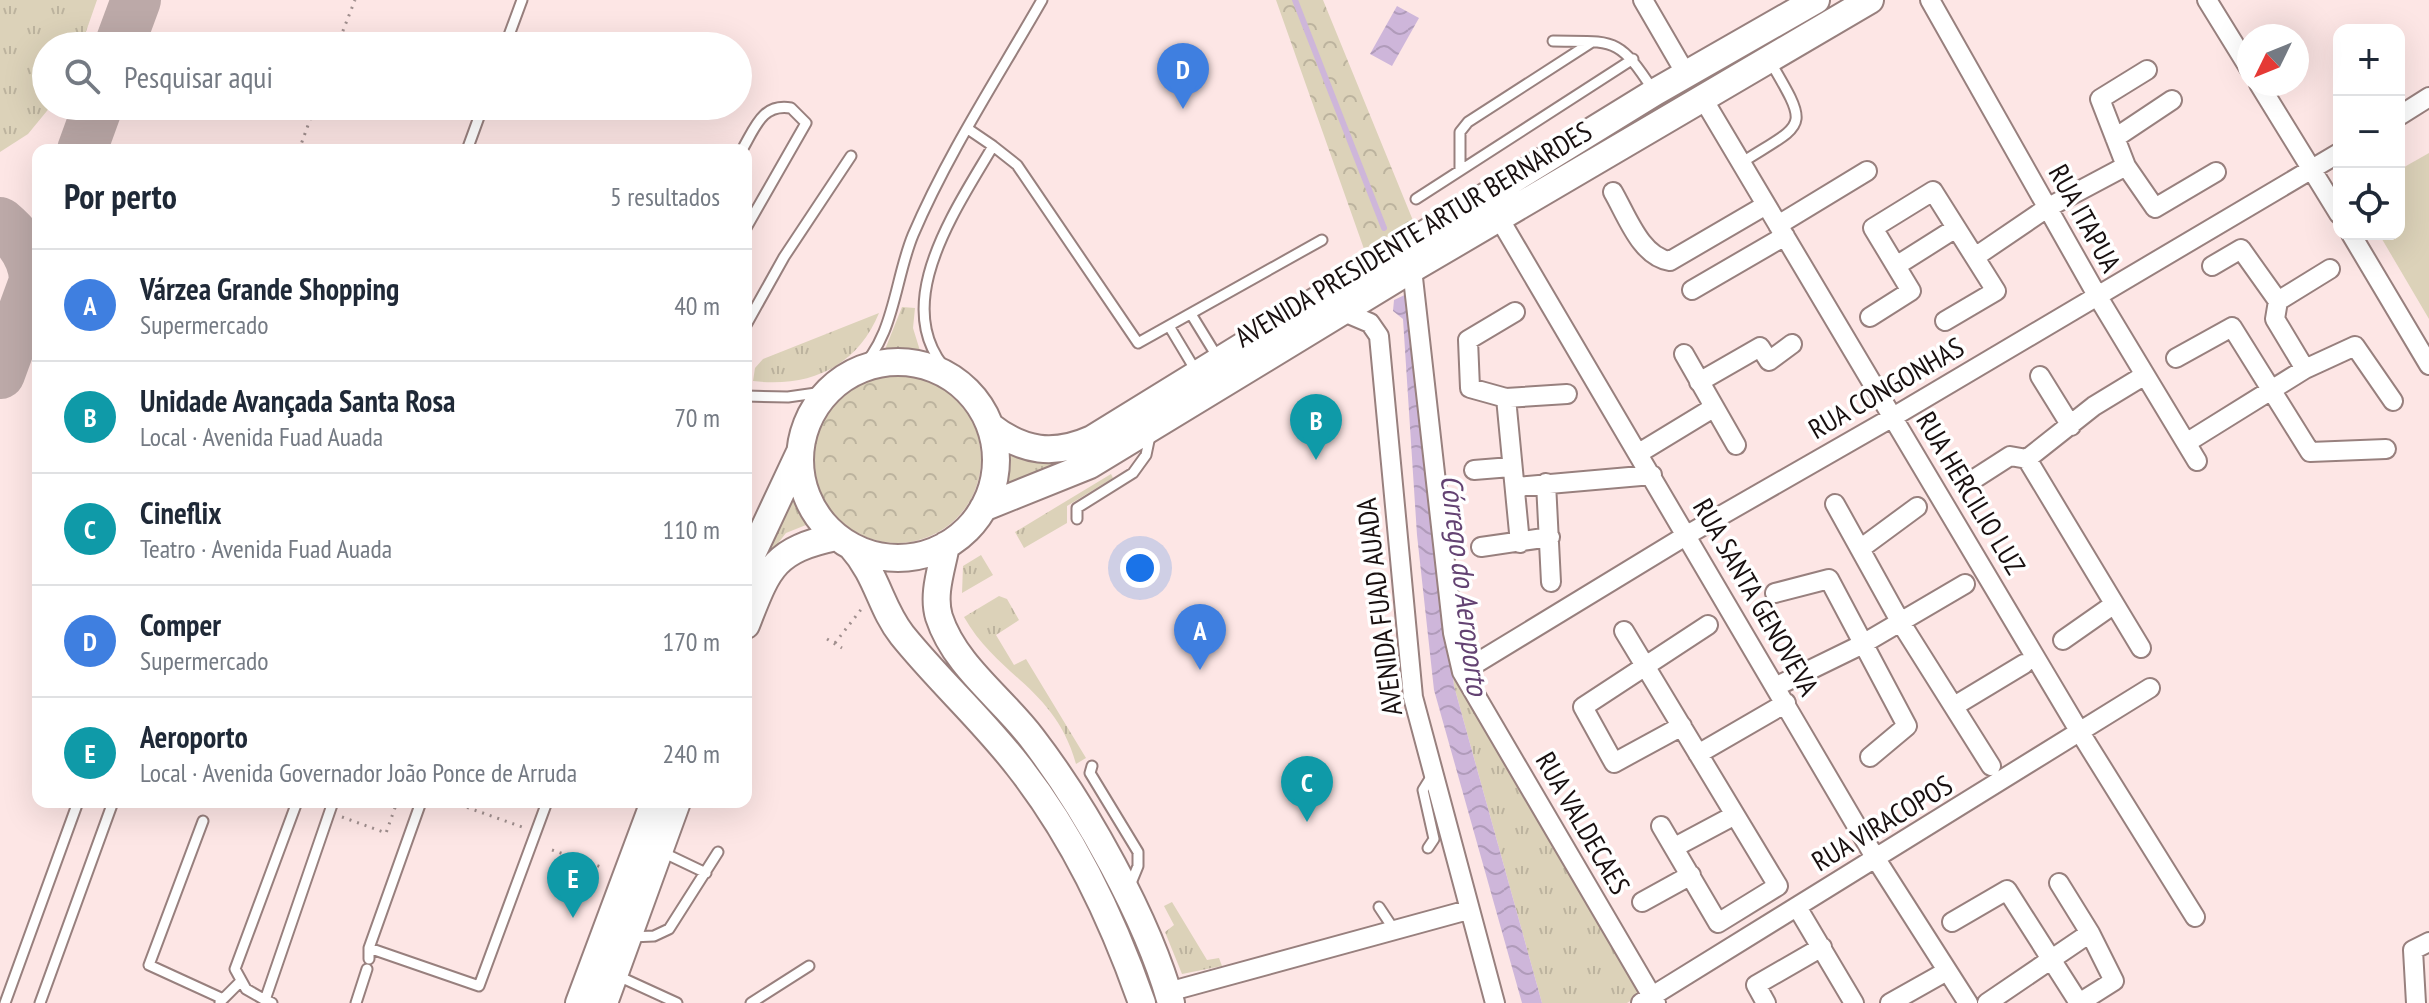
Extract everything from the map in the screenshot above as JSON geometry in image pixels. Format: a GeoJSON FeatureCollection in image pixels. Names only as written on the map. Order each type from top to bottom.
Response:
{"type":"FeatureCollection","features":[{"type":"Feature","properties":{"kind":"main road","name":"AVENIDA PRESIDENTE ARTUR BERNARDES"},"geometry":{"type":"LineString","coordinates":[[990,426],[1029,448],[1051,451],[1092,439],[1655,92],[1816,0]]}},
{"type":"Feature","properties":{"kind":"main road","name":"AVENIDA PRESIDENTE ARTUR BERNARDES"},"geometry":{"type":"LineString","coordinates":[[983,508],[1090,465],[1412,269],[1870,0]]}},
{"type":"Feature","properties":{"kind":"main road"},"geometry":{"type":"LineString","coordinates":[[752,554],[802,447],[812,417],[830,391],[856,373],[886,363],[907,363],[928,366],[957,380],[975,398],[990,426],[995,468],[983,508],[970,525],[946,545],[916,556],[895,558],[843,542],[809,541],[780,559],[766,578],[752,611]]}},
{"type":"Feature","properties":{"kind":"main road"},"geometry":{"type":"LineString","coordinates":[[802,447],[802,479],[820,522],[843,542],[877,582],[898,630],[997,740],[1048,808],[1110,922],[1142,1003]]}},
{"type":"Feature","properties":{"kind":"main road"},"geometry":{"type":"LineString","coordinates":[[946,545],[936,603],[950,640],[1045,756],[1093,830],[1169,998]]}},
{"type":"Feature","properties":{"kind":"main road"},"geometry":{"type":"LineString","coordinates":[[579,1003],[652,808]]}},
{"type":"Feature","properties":{"kind":"main road"},"geometry":{"type":"LineString","coordinates":[[604,1003],[675,808]]}},
{"type":"Feature","properties":{"kind":"street"},"geometry":{"type":"LineString","coordinates":[[1643,0],[1686,74]]}},
{"type":"Feature","properties":{"kind":"street","name":"RUA ITAPUA"},"geometry":{"type":"LineString","coordinates":[[1930,0],[2098,297],[2197,461]]}},
{"type":"Feature","properties":{"kind":"street"},"geometry":{"type":"LineString","coordinates":[[2207,0],[2237,49]]}},
{"type":"Feature","properties":{"kind":"street"},"geometry":{"type":"LineString","coordinates":[[2147,70],[2100,99],[2126,166],[2155,208],[2216,172]]}},
{"type":"Feature","properties":{"kind":"street"},"geometry":{"type":"LineString","coordinates":[[2267,96],[2333,204]]}},
{"type":"Feature","properties":{"kind":"street","name":"RUA HERCILIO LUZ"},"geometry":{"type":"LineString","coordinates":[[1702,97],[2081,734],[2195,917]]}},
{"type":"Feature","properties":{"kind":"street"},"geometry":{"type":"LineString","coordinates":[[2405,112],[2429,97]]}},
{"type":"Feature","properties":{"kind":"street"},"geometry":{"type":"LineString","coordinates":[[2115,138],[2172,100]]}},
{"type":"Feature","properties":{"kind":"street","name":"RUA CONGONHAS"},"geometry":{"type":"LineString","coordinates":[[1462,672],[1687,535],[2333,157]]}},
{"type":"Feature","properties":{"kind":"street"},"geometry":{"type":"LineString","coordinates":[[1975,257],[2047,208],[2126,166]]}},
{"type":"Feature","properties":{"kind":"street"},"geometry":{"type":"LineString","coordinates":[[1692,290],[1867,171]]}},
{"type":"Feature","properties":{"kind":"street"},"geometry":{"type":"LineString","coordinates":[[1870,317],[1911,291],[1873,228],[1933,191],[1996,291],[1945,321]]}},
{"type":"Feature","properties":{"kind":"street"},"geometry":{"type":"LineString","coordinates":[[1613,192],[1648,250],[1656,259],[1670,261],[1766,205]]}},
{"type":"Feature","properties":{"kind":"street","name":"RUA SANTA GENOVEVA"},"geometry":{"type":"LineString","coordinates":[[1499,218],[1876,859],[1968,1003]]}},
{"type":"Feature","properties":{"kind":"street"},"geometry":{"type":"LineString","coordinates":[[1896,266],[1956,228]]}},
{"type":"Feature","properties":{"kind":"street"},"geometry":{"type":"LineString","coordinates":[[2355,240],[2429,365]]}},
{"type":"Feature","properties":{"kind":"street"},"geometry":{"type":"LineString","coordinates":[[2212,266],[2241,249],[2278,301],[2275,319],[2305,369]]}},
{"type":"Feature","properties":{"kind":"street"},"geometry":{"type":"LineString","coordinates":[[1412,269],[1453,633],[1462,672]]}},
{"type":"Feature","properties":{"kind":"street"},"geometry":{"type":"LineString","coordinates":[[2278,301],[2330,269]]}},
{"type":"Feature","properties":{"kind":"street","name":"AVENIDA FUAD AUADA"},"geometry":{"type":"LineString","coordinates":[[1344,312],[1370,323],[1379,336],[1383,352],[1413,697],[1495,1003]]}},
{"type":"Feature","properties":{"kind":"street"},"geometry":{"type":"LineString","coordinates":[[1515,312],[1468,340],[1470,388],[1506,398],[1567,394]]}},
{"type":"Feature","properties":{"kind":"street"},"geometry":{"type":"LineString","coordinates":[[2176,358],[2232,327],[2310,452],[2386,449]]}},
{"type":"Feature","properties":{"kind":"street"},"geometry":{"type":"LineString","coordinates":[[1699,382],[1760,347],[1769,361],[1792,344]]}},
{"type":"Feature","properties":{"kind":"street"},"geometry":{"type":"LineString","coordinates":[[2186,443],[2305,369],[2355,346],[2393,401]]}},
{"type":"Feature","properties":{"kind":"street"},"geometry":{"type":"LineString","coordinates":[[1684,354],[1736,445]]}},
{"type":"Feature","properties":{"kind":"street"},"geometry":{"type":"LineString","coordinates":[[1968,483],[2010,456],[2027,459],[2145,375]]}},
{"type":"Feature","properties":{"kind":"street"},"geometry":{"type":"LineString","coordinates":[[2040,376],[2071,426]]}},
{"type":"Feature","properties":{"kind":"street"},"geometry":{"type":"LineString","coordinates":[[1506,398],[1520,543]]}},
{"type":"Feature","properties":{"kind":"street"},"geometry":{"type":"LineString","coordinates":[[1639,453],[1713,408]]}},
{"type":"Feature","properties":{"kind":"street"},"geometry":{"type":"LineString","coordinates":[[2027,459],[2141,648]]}},
{"type":"Feature","properties":{"kind":"street"},"geometry":{"type":"LineString","coordinates":[[1474,470],[1511,467]]}},
{"type":"Feature","properties":{"kind":"street"},"geometry":{"type":"LineString","coordinates":[[1516,487],[1652,475]]}},
{"type":"Feature","properties":{"kind":"street"},"geometry":{"type":"LineString","coordinates":[[1546,483],[1551,582]]}},
{"type":"Feature","properties":{"kind":"street"},"geometry":{"type":"LineString","coordinates":[[1835,504],[1901,623],[1956,705],[1991,766]]}},
{"type":"Feature","properties":{"kind":"street"},"geometry":{"type":"LineString","coordinates":[[1860,549],[1917,507]]}},
{"type":"Feature","properties":{"kind":"street"},"geometry":{"type":"LineString","coordinates":[[1481,547],[1550,537]]}},
{"type":"Feature","properties":{"kind":"street"},"geometry":{"type":"LineString","coordinates":[[1775,593],[1829,579],[1861,645],[1907,726],[1870,757]]}},
{"type":"Feature","properties":{"kind":"street"},"geometry":{"type":"LineString","coordinates":[[1777,686],[1861,645],[1965,584]]}},
{"type":"Feature","properties":{"kind":"street"},"geometry":{"type":"LineString","coordinates":[[2063,640],[2113,605]]}},
{"type":"Feature","properties":{"kind":"street"},"geometry":{"type":"LineString","coordinates":[[1682,726],[1614,763],[1583,707],[1708,625]]}},
{"type":"Feature","properties":{"kind":"street"},"geometry":{"type":"LineString","coordinates":[[1624,631],[1778,886],[1718,923],[1661,826]]}},
{"type":"Feature","properties":{"kind":"street"},"geometry":{"type":"LineString","coordinates":[[1956,705],[2024,664]]}},
{"type":"Feature","properties":{"kind":"street","name":"RUA VALDECAES"},"geometry":{"type":"LineString","coordinates":[[1462,672],[1650,1001]]}},
{"type":"Feature","properties":{"kind":"street","name":"RUA VIRACOPOS"},"geometry":{"type":"LineString","coordinates":[[1650,1001],[2150,688]]}},
{"type":"Feature","properties":{"kind":"street"},"geometry":{"type":"LineString","coordinates":[[1698,754],[1786,703]]}},
{"type":"Feature","properties":{"kind":"street"},"geometry":{"type":"LineString","coordinates":[[1675,847],[1735,815]]}},
{"type":"Feature","properties":{"kind":"street"},"geometry":{"type":"LineString","coordinates":[[1642,902],[1691,875]]}},
{"type":"Feature","properties":{"kind":"street"},"geometry":{"type":"LineString","coordinates":[[1952,922],[2007,890],[2079,1003],[2114,981],[2090,933],[2059,883]]}},
{"type":"Feature","properties":{"kind":"street"},"geometry":{"type":"LineString","coordinates":[[1797,907],[1854,1003]]}},
{"type":"Feature","properties":{"kind":"street"},"geometry":{"type":"LineString","coordinates":[[1169,998],[1468,910]]}},
{"type":"Feature","properties":{"kind":"street"},"geometry":{"type":"LineString","coordinates":[[1987,1003],[2090,933]]}},
{"type":"Feature","properties":{"kind":"street"},"geometry":{"type":"LineString","coordinates":[[2416,1003],[2413,950],[2429,942]]}},
{"type":"Feature","properties":{"kind":"street"},"geometry":{"type":"LineString","coordinates":[[1766,1003],[1756,985],[1822,947]]}},
{"type":"Feature","properties":{"kind":"street"},"geometry":{"type":"LineString","coordinates":[[1890,1003],[1947,971]]}},
{"type":"Feature","properties":{"kind":"lane"},"geometry":{"type":"LineString","coordinates":[[510,32],[522,0]]}},
{"type":"Feature","properties":{"kind":"lane"},"geometry":{"type":"LineString","coordinates":[[856,373],[880,342],[913,235],[968,129],[1042,0]]}},
{"type":"Feature","properties":{"kind":"lane"},"geometry":{"type":"LineString","coordinates":[[1553,41],[1619,46],[1633,59],[1655,92]]}},
{"type":"Feature","properties":{"kind":"lane"},"geometry":{"type":"LineString","coordinates":[[1460,170],[1460,132],[1468,122],[1592,42]]}},
{"type":"Feature","properties":{"kind":"lane"},"geometry":{"type":"LineString","coordinates":[[1416,199],[1633,59]]}},
{"type":"Feature","properties":{"kind":"lane"},"geometry":{"type":"LineString","coordinates":[[1741,163],[1791,131],[1798,121],[1797,107],[1769,59]]}},
{"type":"Feature","properties":{"kind":"lane"},"geometry":{"type":"LineString","coordinates":[[745,144],[762,115],[772,107],[791,108],[806,123],[752,218]]}},
{"type":"Feature","properties":{"kind":"lane"},"geometry":{"type":"LineString","coordinates":[[469,144],[478,120]]}},
{"type":"Feature","properties":{"kind":"lane"},"geometry":{"type":"LineString","coordinates":[[968,129],[1017,165],[1138,343],[1322,240]]}},
{"type":"Feature","properties":{"kind":"lane"},"geometry":{"type":"LineString","coordinates":[[957,380],[942,366],[932,345],[922,304],[937,249],[993,146]]}},
{"type":"Feature","properties":{"kind":"lane"},"geometry":{"type":"LineString","coordinates":[[752,314],[784,257],[851,156]]}},
{"type":"Feature","properties":{"kind":"lane"},"geometry":{"type":"LineString","coordinates":[[1191,314],[1209,368]]}},
{"type":"Feature","properties":{"kind":"lane"},"geometry":{"type":"LineString","coordinates":[[1169,326],[1209,368]]}},
{"type":"Feature","properties":{"kind":"lane"},"geometry":{"type":"LineString","coordinates":[[752,396],[788,397],[830,391]]}},
{"type":"Feature","properties":{"kind":"lane"},"geometry":{"type":"LineString","coordinates":[[1077,519],[1077,508],[1138,468],[1149,448],[1151,429]]}},
{"type":"Feature","properties":{"kind":"lane"},"geometry":{"type":"LineString","coordinates":[[1092,766],[1090,773],[1138,852],[1138,866],[1125,895]]}},
{"type":"Feature","properties":{"kind":"lane"},"geometry":{"type":"LineString","coordinates":[[1428,848],[1434,839],[1423,790],[1433,774]]}},
{"type":"Feature","properties":{"kind":"lane"},"geometry":{"type":"LineString","coordinates":[[5,1003],[76,808]]}},
{"type":"Feature","properties":{"kind":"lane"},"geometry":{"type":"LineString","coordinates":[[40,1003],[111,808]]}},
{"type":"Feature","properties":{"kind":"lane"},"geometry":{"type":"LineString","coordinates":[[295,808],[236,964],[240,982],[269,1002],[331,808]]}},
{"type":"Feature","properties":{"kind":"lane"},"geometry":{"type":"LineString","coordinates":[[356,1003],[419,808]]}},
{"type":"Feature","properties":{"kind":"lane"},"geometry":{"type":"LineString","coordinates":[[369,959],[479,986],[545,808]]}},
{"type":"Feature","properties":{"kind":"lane"},"geometry":{"type":"LineString","coordinates":[[203,821],[149,965],[220,1000],[240,982]]}},
{"type":"Feature","properties":{"kind":"lane"},"geometry":{"type":"LineString","coordinates":[[660,851],[706,873]]}},
{"type":"Feature","properties":{"kind":"lane"},"geometry":{"type":"LineString","coordinates":[[628,937],[654,936],[669,929],[718,852]]}},
{"type":"Feature","properties":{"kind":"lane"},"geometry":{"type":"LineString","coordinates":[[1379,907],[1395,931]]}},
{"type":"Feature","properties":{"kind":"lane"},"geometry":{"type":"LineString","coordinates":[[751,1003],[809,966]]}},
{"type":"Feature","properties":{"kind":"lane"},"geometry":{"type":"LineString","coordinates":[[615,974],[677,1003]]}},
{"type":"Feature","properties":{"kind":"path"},"geometry":{"type":"LineString","coordinates":[[342,32],[355,0]]}},
{"type":"Feature","properties":{"kind":"path"},"geometry":{"type":"LineString","coordinates":[[301,144],[310,120]]}},
{"type":"Feature","properties":{"kind":"path"},"geometry":{"type":"LineString","coordinates":[[835,643],[855,616]]}},
{"type":"Feature","properties":{"kind":"path"},"geometry":{"type":"LineString","coordinates":[[827,639],[842,648]]}},
{"type":"Feature","properties":{"kind":"path"},"geometry":{"type":"LineString","coordinates":[[342,817],[386,833],[395,808]]}},
{"type":"Feature","properties":{"kind":"path"},"geometry":{"type":"LineString","coordinates":[[469,808],[536,832]]}},
{"type":"Feature","properties":{"kind":"path"},"geometry":{"type":"LineString","coordinates":[[552,850],[626,876]]}},
{"type":"Feature","properties":{"kind":"green space"},"geometry":{"type":"Polygon","coordinates":[[[0,0],[97,0],[86,32],[32,32],[32,120],[40,120],[28,134],[0,152],[0,0]]]}},
{"type":"Feature","properties":{"kind":"green space"},"geometry":{"type":"Polygon","coordinates":[[[1276,0],[1323,0],[1414,223],[1364,249],[1276,0]]]}},
{"type":"Feature","properties":{"kind":"green space"},"geometry":{"type":"Polygon","coordinates":[[[2429,153],[2429,319],[2383,240],[2405,240],[2405,167],[2429,153]]]}},
{"type":"Feature","properties":{"kind":"green space"},"geometry":{"type":"Polygon","coordinates":[[[1411,292],[1454,659],[1643,993],[1627,1003],[1542,1003],[1454,686],[1411,292]]]}},
{"type":"Feature","properties":{"kind":"green space"},"geometry":{"type":"Polygon","coordinates":[[[902,307],[915,308],[913,328],[921,354],[903,349],[884,352],[902,307]]]}},
{"type":"Feature","properties":{"kind":"green space"},"geometry":{"type":"Polygon","coordinates":[[[879,313],[858,347],[829,370],[793,381],[753,381],[755,368],[763,359],[879,313]]]}},
{"type":"Feature","properties":{"kind":"green space"},"geometry":{"type":"Polygon","coordinates":[[[897,375],[929,382],[956,400],[974,427],[981,459],[974,491],[956,518],[929,536],[897,543],[865,536],[838,518],[820,491],[813,459],[820,427],[838,400],[865,382],[897,375]]]}},
{"type":"Feature","properties":{"kind":"green space"},"geometry":{"type":"Polygon","coordinates":[[[1006,452],[1036,462],[1065,459],[1068,464],[1029,474],[1003,488],[1009,469],[1006,452]]]}},
{"type":"Feature","properties":{"kind":"green space"},"geometry":{"type":"Polygon","coordinates":[[[1111,474],[1113,478],[1067,506],[1067,523],[1024,548],[1015,532],[1111,474]]]}},
{"type":"Feature","properties":{"kind":"green space"},"geometry":{"type":"Polygon","coordinates":[[[795,493],[811,523],[786,533],[761,565],[795,493]]]}},
{"type":"Feature","properties":{"kind":"green space"},"geometry":{"type":"Polygon","coordinates":[[[981,555],[993,575],[962,593],[963,566],[981,555]]]}},
{"type":"Feature","properties":{"kind":"green space"},"geometry":{"type":"Polygon","coordinates":[[[999,596],[1007,599],[1019,620],[996,635],[1014,665],[1026,659],[1086,758],[1076,764],[1067,738],[1054,717],[993,655],[964,617],[999,596]]]}},
{"type":"Feature","properties":{"kind":"green space"},"geometry":{"type":"Polygon","coordinates":[[[1172,902],[1207,960],[1219,958],[1222,966],[1182,974],[1165,932],[1174,925],[1164,906],[1172,902]]]}},
{"type":"Feature","properties":{"kind":"water"},"geometry":{"type":"Polygon","coordinates":[[[1397,6],[1419,18],[1392,66],[1370,54],[1397,6]]]}},
{"type":"Feature","properties":{"kind":"water"},"geometry":{"type":"Polygon","coordinates":[[[1411,292],[1454,686],[1542,1003],[1522,1003],[1434,690],[1417,535],[1403,319],[1393,311],[1394,300],[1411,292]]]}},
{"type":"Feature","properties":{"kind":"waterway","name":"Córrego do Aeroporto"},"geometry":{"type":"LineString","coordinates":[[1295,0],[1384,228]]}},
{"type":"Feature","properties":{"kind":"taxiway"},"geometry":{"type":"LineString","coordinates":[[124,32],[136,0]]}},
{"type":"Feature","properties":{"kind":"taxiway"},"geometry":{"type":"LineString","coordinates":[[84,144],[93,120]]}},
{"type":"Feature","properties":{"kind":"taxiway"},"geometry":{"type":"LineString","coordinates":[[0,222],[24,248],[32,268]]}},
{"type":"Feature","properties":{"kind":"taxiway"},"geometry":{"type":"LineString","coordinates":[[0,374],[32,286]]}},
{"type":"Feature","properties":{"kind":"place","name":"Comper"},"geometry":{"type":"Point","coordinates":[1183,109]}},
{"type":"Feature","properties":{"kind":"place","name":"Unidade Avançada Santa Rosa"},"geometry":{"type":"Point","coordinates":[1316,460]}},
{"type":"Feature","properties":{"kind":"place","name":"Várzea Grande Shopping"},"geometry":{"type":"Point","coordinates":[1200,670]}},
{"type":"Feature","properties":{"kind":"place","name":"Cineflix"},"geometry":{"type":"Point","coordinates":[1307,822]}},
{"type":"Feature","properties":{"kind":"place","name":"Aeroporto"},"geometry":{"type":"Point","coordinates":[573,918]}}]}
